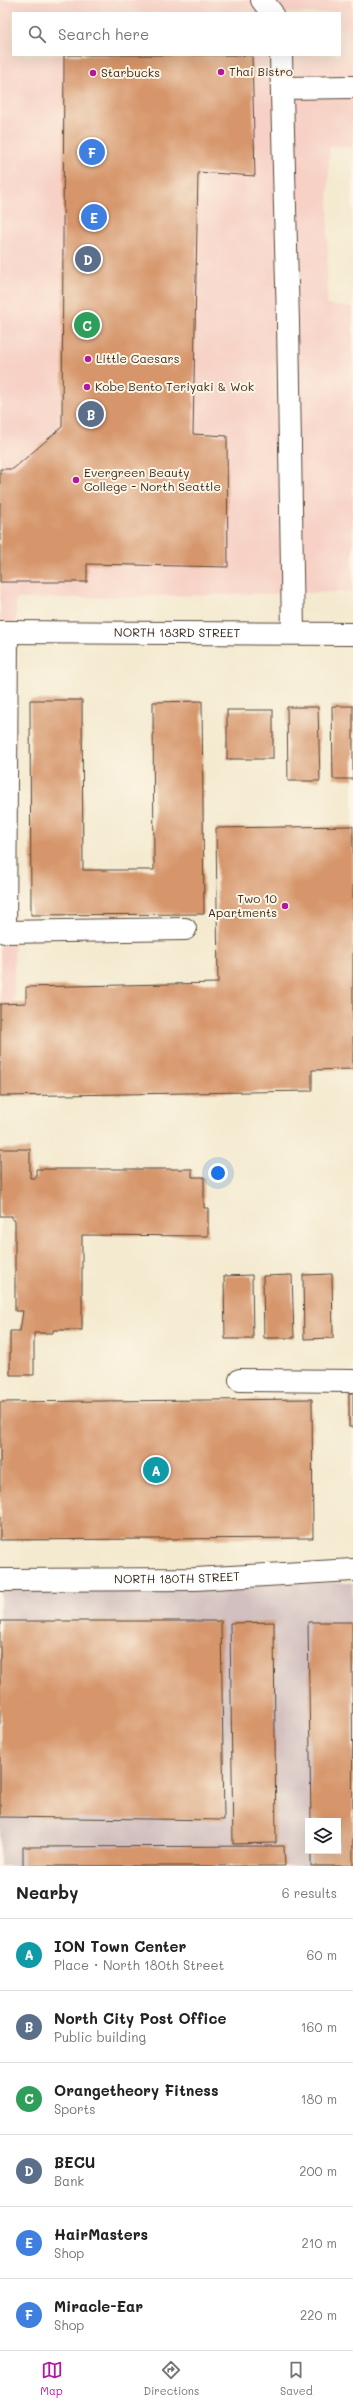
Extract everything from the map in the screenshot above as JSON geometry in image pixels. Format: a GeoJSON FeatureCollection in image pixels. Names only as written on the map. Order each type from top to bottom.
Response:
{"type":"FeatureCollection","features":[{"type":"Feature","properties":{"kind":"street"},"geometry":{"type":"LineString","coordinates":[[262,0],[271,12]]}},
{"type":"Feature","properties":{"kind":"street"},"geometry":{"type":"LineString","coordinates":[[281,56],[293,633]]}},
{"type":"Feature","properties":{"kind":"street"},"geometry":{"type":"LineString","coordinates":[[282,88],[353,87]]}},
{"type":"Feature","properties":{"kind":"street"},"geometry":{"type":"LineString","coordinates":[[4,632],[5,932],[185,930]]}},
{"type":"Feature","properties":{"kind":"street","name":"NORTH 183RD STREET"},"geometry":{"type":"LineString","coordinates":[[4,632],[353,634]]}},
{"type":"Feature","properties":{"kind":"street"},"geometry":{"type":"LineString","coordinates":[[240,1380],[353,1381]]}},
{"type":"Feature","properties":{"kind":"street","name":"NORTH 180TH STREET"},"geometry":{"type":"LineString","coordinates":[[0,1580],[196,1579],[353,1570]]}},
{"type":"Feature","properties":{"kind":"shaded area"},"geometry":{"type":"Polygon","coordinates":[[[0,0],[353,0],[353,147],[329,147],[327,305],[353,307],[353,592],[16,599],[14,1027],[0,1027],[0,0]]]}},
{"type":"Feature","properties":{"kind":"shaded area"},"geometry":{"type":"Polygon","coordinates":[[[0,1582],[353,1583],[353,1866],[0,1866],[0,1582]]]}},
{"type":"Feature","properties":{"kind":"building"},"geometry":{"type":"Polygon","coordinates":[[[64,56],[252,56],[255,176],[198,172],[193,434],[227,436],[228,567],[87,564],[87,582],[0,582],[0,469],[13,469],[62,427],[64,56]]]}},
{"type":"Feature","properties":{"kind":"building"},"geometry":{"type":"Polygon","coordinates":[[[30,700],[82,700],[83,870],[154,870],[153,702],[202,701],[204,914],[31,915],[30,700]]]}},
{"type":"Feature","properties":{"kind":"building"},"geometry":{"type":"Polygon","coordinates":[[[332,706],[353,706],[353,779],[333,779],[332,706]]]}},
{"type":"Feature","properties":{"kind":"building"},"geometry":{"type":"Polygon","coordinates":[[[287,707],[318,707],[320,781],[288,781],[287,707]]]}},
{"type":"Feature","properties":{"kind":"building"},"geometry":{"type":"Polygon","coordinates":[[[227,710],[273,710],[273,759],[227,759],[227,710]]]}},
{"type":"Feature","properties":{"kind":"building","name":"Two 10 Apartments"},"geometry":{"type":"Polygon","coordinates":[[[353,826],[353,1069],[312,1070],[312,1091],[0,1096],[0,1004],[26,1003],[26,987],[218,983],[216,828],[353,826]]]}},
{"type":"Feature","properties":{"kind":"building"},"geometry":{"type":"Polygon","coordinates":[[[0,1149],[30,1149],[30,1178],[36,1178],[36,1169],[192,1169],[192,1177],[204,1177],[204,1208],[208,1208],[208,1236],[82,1235],[82,1330],[53,1330],[53,1333],[34,1333],[34,1375],[10,1375],[10,1331],[20,1331],[23,1311],[15,1311],[15,1220],[12,1220],[12,1216],[0,1216],[0,1149]]]}},
{"type":"Feature","properties":{"kind":"building"},"geometry":{"type":"Polygon","coordinates":[[[332,1274],[333,1338],[304,1339],[303,1275],[332,1274]]]}},
{"type":"Feature","properties":{"kind":"building"},"geometry":{"type":"Polygon","coordinates":[[[252,1275],[253,1339],[225,1339],[224,1276],[252,1275]]]}},
{"type":"Feature","properties":{"kind":"building"},"geometry":{"type":"Polygon","coordinates":[[[292,1275],[294,1338],[264,1338],[263,1276],[292,1275]]]}},
{"type":"Feature","properties":{"kind":"building"},"geometry":{"type":"Polygon","coordinates":[[[349,1393],[353,1393],[353,1427],[349,1427],[349,1393]]]}},
{"type":"Feature","properties":{"kind":"building"},"geometry":{"type":"Polygon","coordinates":[[[312,1399],[313,1538],[0,1540],[0,1402],[312,1399]]]}},
{"type":"Feature","properties":{"kind":"building"},"geometry":{"type":"Polygon","coordinates":[[[0,1621],[221,1621],[224,1820],[0,1817],[0,1621]]]}},
{"type":"Feature","properties":{"kind":"building"},"geometry":{"type":"Polygon","coordinates":[[[274,1622],[276,1843],[233,1844],[230,1623],[274,1622]]]}},
{"type":"Feature","properties":{"kind":"building"},"geometry":{"type":"Polygon","coordinates":[[[308,1622],[352,1622],[353,1866],[311,1866],[311,1854],[341,1854],[341,1818],[311,1818],[308,1622]]]}},
{"type":"Feature","properties":{"kind":"building"},"geometry":{"type":"Polygon","coordinates":[[[284,1846],[285,1866],[23,1866],[23,1847],[284,1846]]]}},
{"type":"Feature","properties":{"kind":"place","name":"Thai Bistro"},"geometry":{"type":"Point","coordinates":[221,72]}},
{"type":"Feature","properties":{"kind":"place","name":"Starbucks"},"geometry":{"type":"Point","coordinates":[93,73]}},
{"type":"Feature","properties":{"kind":"place","name":"Miracle-Ear"},"geometry":{"type":"Point","coordinates":[92,152]}},
{"type":"Feature","properties":{"kind":"place","name":"HairMasters"},"geometry":{"type":"Point","coordinates":[94,217]}},
{"type":"Feature","properties":{"kind":"place","name":"BECU"},"geometry":{"type":"Point","coordinates":[88,259]}},
{"type":"Feature","properties":{"kind":"place","name":"Orangetheory Fitness"},"geometry":{"type":"Point","coordinates":[87,325]}},
{"type":"Feature","properties":{"kind":"place","name":"Little Caesars"},"geometry":{"type":"Point","coordinates":[88,359]}},
{"type":"Feature","properties":{"kind":"place","name":"Kobe Bento Teriyaki & Wok"},"geometry":{"type":"Point","coordinates":[87,387]}},
{"type":"Feature","properties":{"kind":"place","name":"North City Post Office"},"geometry":{"type":"Point","coordinates":[91,414]}},
{"type":"Feature","properties":{"kind":"place","name":"Evergreen Beauty College - North Seattle"},"geometry":{"type":"Point","coordinates":[76,480]}},
{"type":"Feature","properties":{"kind":"place","name":"Two 10 Apartments"},"geometry":{"type":"Point","coordinates":[285,906]}},
{"type":"Feature","properties":{"kind":"place","name":"ION Town Center"},"geometry":{"type":"Point","coordinates":[156,1470]}}]}
